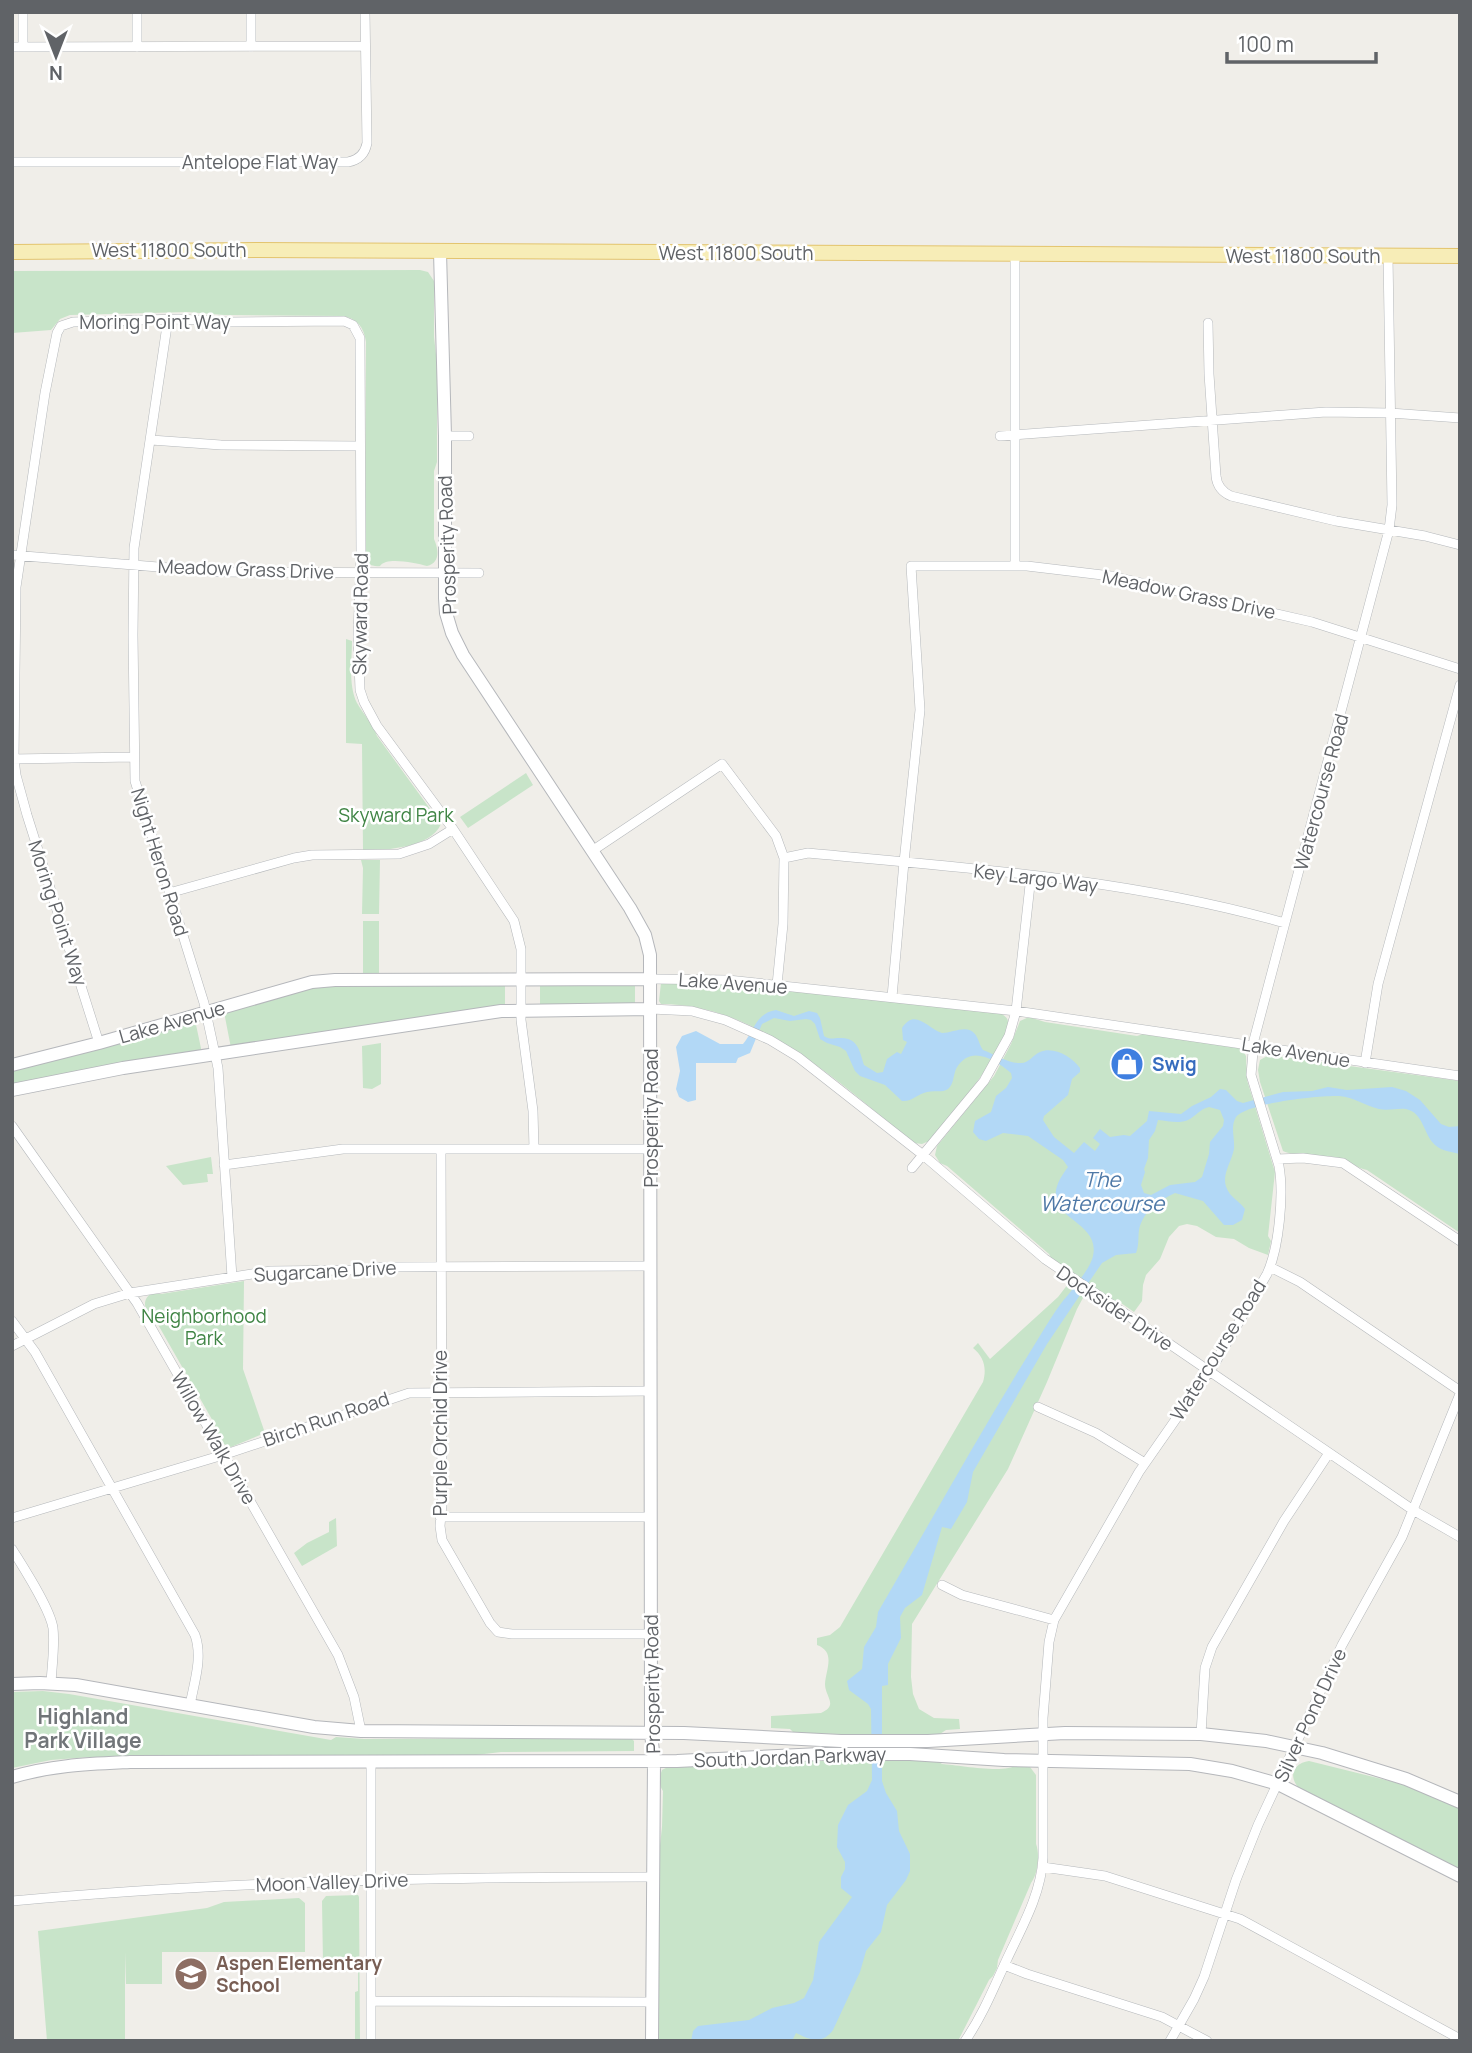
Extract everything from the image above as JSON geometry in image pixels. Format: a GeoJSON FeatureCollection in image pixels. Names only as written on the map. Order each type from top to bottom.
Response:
{"type":"FeatureCollection","features":[{"type":"Feature","properties":{"kind":"main road","name":"West 11800 South"},"geometry":{"type":"LineString","coordinates":[[12,252],[271,250],[1460,256]]}},
{"type":"Feature","properties":{"kind":"street"},"geometry":{"type":"LineString","coordinates":[[23,12],[23,47]]}},
{"type":"Feature","properties":{"kind":"street"},"geometry":{"type":"LineString","coordinates":[[137,12],[137,47]]}},
{"type":"Feature","properties":{"kind":"street"},"geometry":{"type":"LineString","coordinates":[[251,12],[251,47]]}},
{"type":"Feature","properties":{"kind":"street","name":"Antelope Flat Way"},"geometry":{"type":"LineString","coordinates":[[12,162],[352,162],[360,157],[366,147],[365,12]]}},
{"type":"Feature","properties":{"kind":"street"},"geometry":{"type":"LineString","coordinates":[[12,47],[365,47]]}},
{"type":"Feature","properties":{"kind":"street","name":"Prosperity Road"},"geometry":{"type":"LineString","coordinates":[[440,252],[446,613],[457,644],[641,926],[648,945],[651,979],[652,2041]]}},
{"type":"Feature","properties":{"kind":"street"},"geometry":{"type":"LineString","coordinates":[[1014,565],[1015,253]]}},
{"type":"Feature","properties":{"kind":"street","name":"Watercourse Road"},"geometry":{"type":"LineString","coordinates":[[965,2041],[983,2011],[1004,1965],[1034,1898],[1043,1867],[1042,1734],[1048,1650],[1054,1620],[1144,1463],[1209,1371],[1270,1267],[1276,1243],[1281,1196],[1280,1173],[1251,1075],[1253,1045],[1389,530],[1392,505],[1388,256]]}},
{"type":"Feature","properties":{"kind":"street","name":"Moring Point Way"},"geometry":{"type":"LineString","coordinates":[[99,1043],[27,815],[13,759],[16,556],[58,329],[73,322],[168,319],[229,322],[339,321],[353,325]]}},
{"type":"Feature","properties":{"kind":"street","name":"Night Heron Road"},"geometry":{"type":"LineString","coordinates":[[168,319],[134,548],[135,781],[206,1012],[218,1068],[232,1277]]}},
{"type":"Feature","properties":{"kind":"street"},"geometry":{"type":"LineString","coordinates":[[1208,323],[1211,421],[1216,481],[1221,489],[1227,494],[1318,517],[1460,545]]}},
{"type":"Feature","properties":{"kind":"street","name":"Skyward Road"},"geometry":{"type":"LineString","coordinates":[[353,325],[360,338],[360,690],[377,726],[453,829],[514,921],[522,948],[522,1010],[533,1111],[534,1149]]}},
{"type":"Feature","properties":{"kind":"street"},"geometry":{"type":"LineString","coordinates":[[1000,436],[1326,412],[1460,418]]}},
{"type":"Feature","properties":{"kind":"street"},"geometry":{"type":"LineString","coordinates":[[444,436],[469,436]]}},
{"type":"Feature","properties":{"kind":"street"},"geometry":{"type":"LineString","coordinates":[[151,440],[221,446],[359,446]]}},
{"type":"Feature","properties":{"kind":"street","name":"Meadow Grass Drive"},"geometry":{"type":"LineString","coordinates":[[16,556],[219,572],[479,573]]}},
{"type":"Feature","properties":{"kind":"street","name":"Meadow Grass Drive"},"geometry":{"type":"LineString","coordinates":[[904,862],[920,710],[911,566],[1014,565],[1111,576],[1287,616],[1460,669]]}},
{"type":"Feature","properties":{"kind":"street"},"geometry":{"type":"LineString","coordinates":[[1365,1063],[1378,984],[1460,685]]}},
{"type":"Feature","properties":{"kind":"street"},"geometry":{"type":"LineString","coordinates":[[13,759],[134,757]]}},
{"type":"Feature","properties":{"kind":"street"},"geometry":{"type":"LineString","coordinates":[[592,850],[722,764],[776,836],[784,858],[783,924],[777,985]]}},
{"type":"Feature","properties":{"kind":"street"},"geometry":{"type":"LineString","coordinates":[[169,893],[312,855],[399,855],[420,849],[453,829]]}},
{"type":"Feature","properties":{"kind":"street","name":"Key Largo Way"},"geometry":{"type":"LineString","coordinates":[[784,858],[808,853],[1031,876],[1168,895],[1231,907],[1286,923]]}},
{"type":"Feature","properties":{"kind":"street"},"geometry":{"type":"LineString","coordinates":[[892,998],[904,862]]}},
{"type":"Feature","properties":{"kind":"street"},"geometry":{"type":"LineString","coordinates":[[912,1168],[991,1072],[1012,1030],[1031,876]]}},
{"type":"Feature","properties":{"kind":"street","name":"Lake Avenue"},"geometry":{"type":"LineString","coordinates":[[12,1065],[312,982],[715,979],[1016,1011],[1460,1076]]}},
{"type":"Feature","properties":{"kind":"street","name":"Lake Avenue"},"geometry":{"type":"LineString","coordinates":[[12,1090],[123,1068],[474,1015],[522,1010],[675,1009],[717,1017],[785,1048],[923,1155]]}},
{"type":"Feature","properties":{"kind":"street","name":"Willow Walk Drive"},"geometry":{"type":"LineString","coordinates":[[12,1126],[137,1303],[338,1655],[354,1697],[360,1731]]}},
{"type":"Feature","properties":{"kind":"street"},"geometry":{"type":"LineString","coordinates":[[224,1165],[335,1149],[651,1149]]}},
{"type":"Feature","properties":{"kind":"street","name":"Purple Orchid Drive"},"geometry":{"type":"LineString","coordinates":[[441,1149],[442,1540],[490,1623],[498,1632],[651,1634]]}},
{"type":"Feature","properties":{"kind":"street","name":"Docksider Drive"},"geometry":{"type":"LineString","coordinates":[[923,1155],[1052,1265],[1413,1510],[1460,1537]]}},
{"type":"Feature","properties":{"kind":"street"},"geometry":{"type":"LineString","coordinates":[[1277,1160],[1303,1158],[1343,1163],[1460,1241]]}},
{"type":"Feature","properties":{"kind":"street","name":"Sugarcane Drive"},"geometry":{"type":"LineString","coordinates":[[12,1346],[94,1304],[130,1293],[286,1270],[651,1266]]}},
{"type":"Feature","properties":{"kind":"street"},"geometry":{"type":"LineString","coordinates":[[1270,1267],[1300,1282],[1460,1393]]}},
{"type":"Feature","properties":{"kind":"street"},"geometry":{"type":"LineString","coordinates":[[12,1321],[35,1352],[195,1635],[199,1648],[190,1705]]}},
{"type":"Feature","properties":{"kind":"street","name":"Birch Run Road"},"geometry":{"type":"LineString","coordinates":[[12,1518],[223,1455],[401,1395],[440,1391],[651,1391]]}},
{"type":"Feature","properties":{"kind":"street","name":"Silver Pond Drive"},"geometry":{"type":"LineString","coordinates":[[1171,2041],[1204,1976],[1243,1860],[1342,1645],[1389,1562],[1460,1393]]}},
{"type":"Feature","properties":{"kind":"street"},"geometry":{"type":"LineString","coordinates":[[1038,1407],[1096,1433],[1144,1463]]}},
{"type":"Feature","properties":{"kind":"street"},"geometry":{"type":"LineString","coordinates":[[1200,1734],[1205,1668],[1212,1647],[1284,1521],[1329,1453]]}},
{"type":"Feature","properties":{"kind":"street"},"geometry":{"type":"LineString","coordinates":[[440,1517],[651,1517]]}},
{"type":"Feature","properties":{"kind":"street"},"geometry":{"type":"LineString","coordinates":[[12,1549],[52,1624],[51,1683]]}},
{"type":"Feature","properties":{"kind":"street"},"geometry":{"type":"LineString","coordinates":[[942,1586],[962,1595],[1054,1620]]}},
{"type":"Feature","properties":{"kind":"street","name":"South Jordan Parkway"},"geometry":{"type":"LineString","coordinates":[[12,1684],[76,1685],[314,1727],[360,1731],[651,1733],[841,1748]]}},
{"type":"Feature","properties":{"kind":"street","name":"South Jordan Parkway"},"geometry":{"type":"LineString","coordinates":[[12,1777],[67,1765],[130,1762],[653,1761],[841,1748],[910,1747],[1042,1734],[1159,1732],[1245,1738],[1322,1753],[1427,1787],[1460,1802]]}},
{"type":"Feature","properties":{"kind":"street","name":"South Jordan Parkway"},"geometry":{"type":"LineString","coordinates":[[910,1747],[1043,1761],[1191,1764],[1232,1770],[1278,1784],[1460,1876]]}},
{"type":"Feature","properties":{"kind":"street"},"geometry":{"type":"LineString","coordinates":[[371,1762],[372,2041]]}},
{"type":"Feature","properties":{"kind":"street"},"geometry":{"type":"LineString","coordinates":[[1043,1867],[1105,1876],[1249,1923],[1460,2039]]}},
{"type":"Feature","properties":{"kind":"street","name":"Moon Valley Drive"},"geometry":{"type":"LineString","coordinates":[[12,1901],[167,1889],[371,1880],[653,1877]]}},
{"type":"Feature","properties":{"kind":"street"},"geometry":{"type":"LineString","coordinates":[[1004,1965],[1157,2015],[1207,2041]]}},
{"type":"Feature","properties":{"kind":"street"},"geometry":{"type":"LineString","coordinates":[[371,2001],[652,2002]]}},
{"type":"Feature","properties":{"kind":"green space"},"geometry":{"type":"Polygon","coordinates":[[[12,271],[428,272],[434,281],[437,363],[434,539],[437,556],[434,562],[427,566],[395,561],[375,566],[365,559],[366,342],[364,332],[356,321],[342,316],[188,312],[70,315],[60,319],[51,330],[12,333],[12,271]]]}},
{"type":"Feature","properties":{"kind":"green space","name":"Skyward Park"},"geometry":{"type":"Polygon","coordinates":[[[346,639],[352,641],[351,680],[357,703],[377,736],[441,824],[436,832],[418,843],[363,851],[362,744],[346,743],[346,639]]]}},
{"type":"Feature","properties":{"kind":"green space"},"geometry":{"type":"Polygon","coordinates":[[[526,773],[533,785],[468,828],[460,817],[526,773]]]}},
{"type":"Feature","properties":{"kind":"green space"},"geometry":{"type":"Polygon","coordinates":[[[361,860],[380,860],[379,914],[362,914],[361,860]]]}},
{"type":"Feature","properties":{"kind":"green space"},"geometry":{"type":"Polygon","coordinates":[[[363,921],[379,921],[379,973],[363,973],[363,921]]]}},
{"type":"Feature","properties":{"kind":"green space"},"geometry":{"type":"Polygon","coordinates":[[[635,983],[635,1005],[540,1005],[540,984],[635,983]]]}},
{"type":"Feature","properties":{"kind":"green space"},"geometry":{"type":"Polygon","coordinates":[[[661,983],[724,983],[1001,1013],[1008,1021],[1007,1032],[989,1064],[929,1141],[914,1143],[828,1074],[765,1033],[732,1018],[697,1008],[661,1004],[661,983]]]}},
{"type":"Feature","properties":{"kind":"green space"},"geometry":{"type":"Polygon","coordinates":[[[505,984],[505,1007],[231,1048],[224,1012],[321,985],[505,984]]]}},
{"type":"Feature","properties":{"kind":"green space"},"geometry":{"type":"Polygon","coordinates":[[[1029,1017],[1045,1022],[1137,1036],[1143,1034],[1238,1048],[1243,1051],[1246,1056],[1247,1080],[1275,1172],[1268,1255],[1234,1239],[1216,1237],[1197,1226],[1187,1224],[1179,1226],[1169,1237],[1160,1259],[1146,1275],[1142,1301],[1134,1312],[1090,1285],[1077,1309],[1008,1469],[912,1624],[911,1677],[913,1694],[919,1709],[934,1718],[959,1719],[960,1729],[946,1730],[940,1734],[910,1734],[911,1758],[981,1768],[1002,1769],[1017,1765],[1030,1767],[1036,1775],[1037,1869],[997,1968],[958,2041],[659,2041],[659,2026],[656,2024],[662,1770],[676,1766],[702,1770],[841,1757],[841,1734],[794,1733],[790,1729],[771,1728],[771,1716],[821,1713],[829,1707],[830,1700],[825,1684],[828,1656],[823,1648],[817,1645],[817,1638],[830,1635],[840,1627],[983,1382],[984,1363],[973,1348],[978,1343],[990,1359],[1058,1297],[1075,1275],[1051,1258],[947,1166],[940,1163],[935,1155],[937,1146],[994,1076],[1020,1021],[1029,1017]]]}},
{"type":"Feature","properties":{"kind":"green space"},"geometry":{"type":"Polygon","coordinates":[[[195,1020],[202,1053],[12,1087],[12,1069],[195,1020]]]}},
{"type":"Feature","properties":{"kind":"green space"},"geometry":{"type":"Polygon","coordinates":[[[381,1043],[381,1084],[372,1089],[363,1088],[362,1046],[381,1043]]]}},
{"type":"Feature","properties":{"kind":"green space"},"geometry":{"type":"Polygon","coordinates":[[[1269,1055],[1460,1081],[1460,1233],[1367,1170],[1335,1157],[1283,1151],[1258,1070],[1260,1060],[1269,1055]]]}},
{"type":"Feature","properties":{"kind":"green space"},"geometry":{"type":"Polygon","coordinates":[[[211,1157],[213,1174],[207,1174],[208,1182],[183,1185],[166,1166],[211,1157]]]}},
{"type":"Feature","properties":{"kind":"green space","name":"Neighborhood Park"},"geometry":{"type":"Polygon","coordinates":[[[244,1281],[243,1369],[265,1433],[231,1447],[223,1444],[219,1438],[214,1423],[152,1314],[147,1311],[145,1303],[152,1293],[161,1294],[244,1281]]]}},
{"type":"Feature","properties":{"kind":"green space"},"geometry":{"type":"Polygon","coordinates":[[[336,1518],[337,1546],[302,1566],[294,1553],[329,1532],[329,1522],[336,1518]]]}},
{"type":"Feature","properties":{"kind":"green space"},"geometry":{"type":"Polygon","coordinates":[[[43,1691],[331,1740],[336,1737],[631,1738],[634,1741],[634,1751],[501,1752],[459,1757],[90,1757],[51,1760],[12,1768],[12,1692],[43,1691]]]}},
{"type":"Feature","properties":{"kind":"green space"},"geometry":{"type":"Polygon","coordinates":[[[1309,1761],[1402,1784],[1460,1809],[1460,1871],[1298,1787],[1293,1778],[1294,1770],[1309,1761]]]}},
{"type":"Feature","properties":{"kind":"green space"},"geometry":{"type":"Polygon","coordinates":[[[358,1895],[360,2041],[355,2041],[358,1967],[334,1970],[323,1964],[322,1901],[326,1896],[358,1895]]]}},
{"type":"Feature","properties":{"kind":"green space"},"geometry":{"type":"Polygon","coordinates":[[[299,1898],[305,1903],[305,1952],[162,1952],[162,1984],[126,1984],[125,1952],[125,2041],[47,2041],[38,1931],[207,1908],[224,1902],[299,1898]]]}},
{"type":"Feature","properties":{"kind":"water","name":"The Watercourse"},"geometry":{"type":"Polygon","coordinates":[[[776,1010],[794,1016],[809,1011],[817,1013],[824,1036],[851,1040],[857,1046],[864,1065],[877,1073],[883,1072],[887,1059],[897,1052],[901,1054],[907,1042],[903,1040],[902,1028],[907,1022],[916,1019],[942,1033],[964,1029],[972,1031],[983,1050],[1016,1063],[1024,1063],[1045,1051],[1062,1054],[1077,1064],[1080,1072],[1072,1079],[1068,1095],[1044,1116],[1043,1120],[1054,1137],[1074,1153],[1084,1142],[1095,1151],[1100,1144],[1093,1138],[1100,1129],[1110,1137],[1130,1136],[1147,1121],[1149,1111],[1181,1114],[1220,1089],[1226,1090],[1243,1103],[1283,1092],[1312,1091],[1328,1087],[1347,1090],[1392,1087],[1406,1091],[1420,1100],[1441,1124],[1449,1127],[1460,1126],[1460,1154],[1435,1145],[1420,1119],[1406,1109],[1379,1109],[1339,1096],[1301,1099],[1254,1108],[1243,1112],[1234,1121],[1234,1149],[1225,1177],[1230,1194],[1245,1209],[1242,1220],[1233,1225],[1224,1225],[1203,1201],[1175,1193],[1158,1203],[1144,1217],[1136,1253],[1116,1255],[1102,1263],[1047,1344],[973,1472],[967,1502],[951,1529],[942,1527],[922,1595],[905,1608],[900,1617],[901,1638],[888,1664],[888,1685],[882,1686],[882,1781],[897,1811],[899,1831],[910,1854],[910,1871],[887,1905],[881,1932],[866,1951],[860,1972],[833,2030],[825,2038],[816,2040],[796,2033],[792,2041],[691,2041],[693,2031],[698,2026],[749,2020],[772,2008],[804,1998],[813,1980],[819,1942],[852,1897],[841,1888],[845,1862],[837,1847],[838,1825],[848,1805],[867,1791],[872,1780],[871,1709],[849,1690],[847,1681],[862,1669],[864,1647],[876,1627],[878,1612],[957,1475],[1048,1322],[1086,1271],[1093,1256],[1093,1243],[1087,1232],[1060,1208],[1056,1198],[1058,1184],[1068,1167],[1063,1160],[1028,1136],[1003,1133],[986,1141],[979,1139],[973,1132],[975,1121],[991,1112],[996,1096],[1006,1088],[1012,1078],[1011,1073],[990,1059],[982,1056],[968,1057],[956,1069],[948,1089],[927,1092],[902,1101],[885,1085],[860,1076],[846,1051],[820,1039],[811,1020],[790,1021],[774,1018],[762,1024],[750,1053],[738,1058],[736,1063],[696,1063],[696,1100],[688,1102],[679,1097],[676,1089],[680,1071],[676,1047],[682,1036],[696,1031],[720,1044],[743,1044],[760,1019],[776,1010]],[[1209,1107],[1181,1122],[1158,1120],[1149,1140],[1148,1158],[1141,1185],[1144,1193],[1151,1195],[1170,1185],[1195,1182],[1202,1177],[1210,1142],[1223,1126],[1220,1110],[1209,1107]]]}},
{"type":"Feature","properties":{"kind":"place","name":"Swig"},"geometry":{"type":"Point","coordinates":[1127,1064]}},
{"type":"Feature","properties":{"kind":"place","name":"Aspen Elementary School"},"geometry":{"type":"Point","coordinates":[191,1974]}},
{"type":"Feature","properties":{"kind":"district","name":"Highland Park Village"},"geometry":{"type":"Point","coordinates":[83,1729]}}]}
